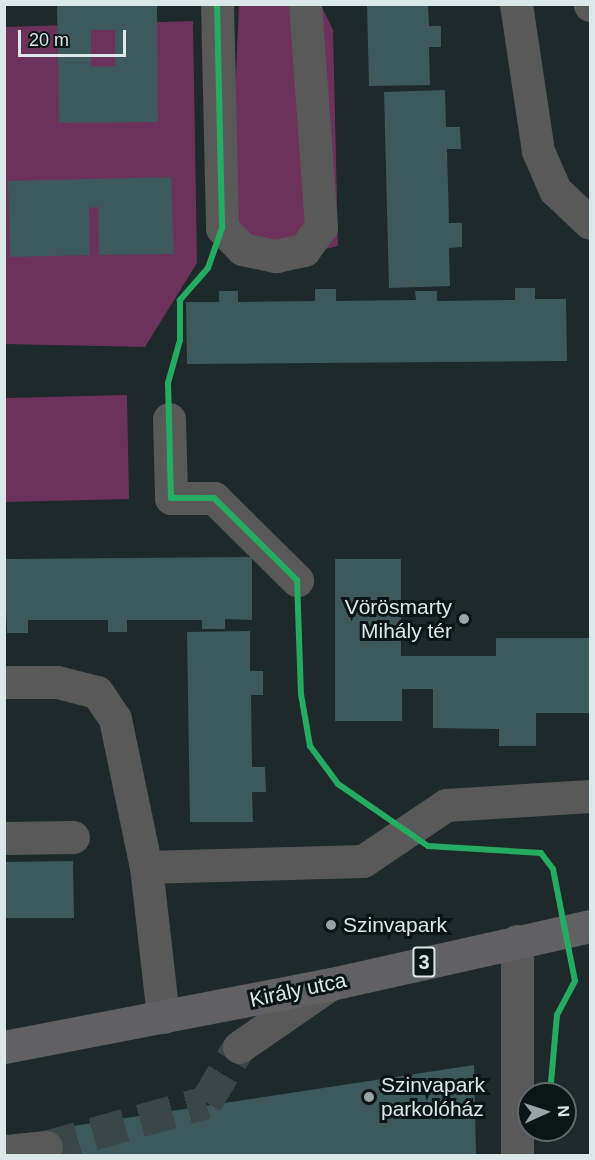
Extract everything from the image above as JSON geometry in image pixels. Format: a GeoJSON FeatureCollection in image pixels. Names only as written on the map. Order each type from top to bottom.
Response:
{"type":"FeatureCollection","features":[{"type":"Feature","properties":{"kind":"main road","name":"Király utca"},"geometry":{"type":"LineString","coordinates":[[4,1047],[331,984],[517,940],[591,926]]}},
{"type":"Feature","properties":{"kind":"street"},"geometry":{"type":"LineString","coordinates":[[217,4],[222,228],[242,249],[276,255],[304,250],[321,227],[305,4]]}},
{"type":"Feature","properties":{"kind":"street"},"geometry":{"type":"LineString","coordinates":[[516,4],[537,151],[555,190],[591,223]]}},
{"type":"Feature","properties":{"kind":"street"},"geometry":{"type":"LineString","coordinates":[[169,419],[171,498],[214,498],[297,580]]}},
{"type":"Feature","properties":{"kind":"street"},"geometry":{"type":"LineString","coordinates":[[4,682],[57,682],[97,692],[115,719],[126,759],[146,867],[163,1017]]}},
{"type":"Feature","properties":{"kind":"street"},"geometry":{"type":"LineString","coordinates":[[146,867],[363,861],[446,805],[591,796]]}},
{"type":"Feature","properties":{"kind":"street"},"geometry":{"type":"LineString","coordinates":[[4,838],[73,837]]}},
{"type":"Feature","properties":{"kind":"street"},"geometry":{"type":"LineString","coordinates":[[517,940],[517,1155]]}},
{"type":"Feature","properties":{"kind":"street"},"geometry":{"type":"LineString","coordinates":[[239,1047],[331,984]]}},
{"type":"Feature","properties":{"kind":"street"},"geometry":{"type":"LineString","coordinates":[[6,1149],[46,1147]]}},
{"type":"Feature","properties":{"kind":"shaded area"},"geometry":{"type":"Polygon","coordinates":[[[239,5],[321,5],[333,30],[338,246],[258,265],[229,236],[239,5]]]}},
{"type":"Feature","properties":{"kind":"shaded area"},"geometry":{"type":"Polygon","coordinates":[[[193,21],[197,263],[145,347],[5,344],[4,27],[193,21]]]}},
{"type":"Feature","properties":{"kind":"shaded area"},"geometry":{"type":"Polygon","coordinates":[[[127,395],[129,499],[5,502],[5,398],[127,395]]]}},
{"type":"Feature","properties":{"kind":"building"},"geometry":{"type":"Polygon","coordinates":[[[57,4],[157,4],[158,122],[59,123],[57,4]],[[91,30],[91,67],[115,66],[115,30],[91,30]]]}},
{"type":"Feature","properties":{"kind":"building"},"geometry":{"type":"Polygon","coordinates":[[[367,4],[428,4],[429,26],[441,26],[441,47],[429,47],[430,85],[369,86],[367,4]]]}},
{"type":"Feature","properties":{"kind":"building"},"geometry":{"type":"Polygon","coordinates":[[[445,90],[446,127],[460,127],[461,149],[447,149],[449,223],[462,223],[462,247],[449,248],[450,286],[389,288],[384,92],[445,90]]]}},
{"type":"Feature","properties":{"kind":"building"},"geometry":{"type":"Polygon","coordinates":[[[171,177],[174,254],[99,255],[98,207],[89,208],[90,255],[10,257],[8,181],[171,177]]]}},
{"type":"Feature","properties":{"kind":"building"},"geometry":{"type":"Polygon","coordinates":[[[515,288],[535,288],[535,299],[566,299],[567,361],[187,364],[186,302],[219,302],[219,291],[238,291],[238,302],[315,301],[315,289],[336,289],[336,301],[416,300],[415,291],[437,291],[437,301],[515,300],[515,288]]]}},
{"type":"Feature","properties":{"kind":"building"},"geometry":{"type":"Polygon","coordinates":[[[252,557],[252,620],[225,619],[225,629],[202,629],[202,620],[127,620],[127,632],[108,632],[108,620],[28,620],[28,633],[7,633],[4,559],[252,557]]]}},
{"type":"Feature","properties":{"kind":"building"},"geometry":{"type":"Polygon","coordinates":[[[335,559],[401,559],[401,656],[496,656],[496,638],[590,638],[590,713],[536,713],[536,746],[499,746],[499,729],[433,728],[433,689],[402,689],[402,721],[335,721],[335,559]]]}},
{"type":"Feature","properties":{"kind":"building"},"geometry":{"type":"Polygon","coordinates":[[[250,631],[250,671],[263,671],[263,695],[251,695],[252,767],[265,767],[266,792],[252,792],[253,822],[190,822],[187,632],[250,631]]]}},
{"type":"Feature","properties":{"kind":"building"},"geometry":{"type":"Polygon","coordinates":[[[73,861],[74,918],[4,918],[4,862],[73,861]]]}},
{"type":"Feature","properties":{"kind":"building","name":"Szinvapark parkolóház"},"geometry":{"type":"Polygon","coordinates":[[[474,1065],[476,1156],[58,1156],[53,1129],[474,1065]]]}},
{"type":"Feature","properties":{"kind":"tunnel"},"geometry":{"type":"LineString","coordinates":[[46,1147],[206,1102],[239,1047]]}},
{"type":"Feature","properties":{"kind":"cycle path"},"geometry":{"type":"LineString","coordinates":[[217,4],[222,228],[208,268],[180,300],[180,340],[168,383],[171,498],[214,498],[297,580],[301,694],[310,746],[338,784],[428,846],[541,853],[553,869],[575,981],[557,1015],[551,1082]]}},
{"type":"Feature","properties":{"kind":"place","name":"Vörösmarty Mihály tér"},"geometry":{"type":"Point","coordinates":[464,619]}},
{"type":"Feature","properties":{"kind":"place","name":"Szinvapark"},"geometry":{"type":"Point","coordinates":[331,925]}},
{"type":"Feature","properties":{"kind":"place","name":"Szinvapark parkolóház"},"geometry":{"type":"Point","coordinates":[369,1097]}}]}
